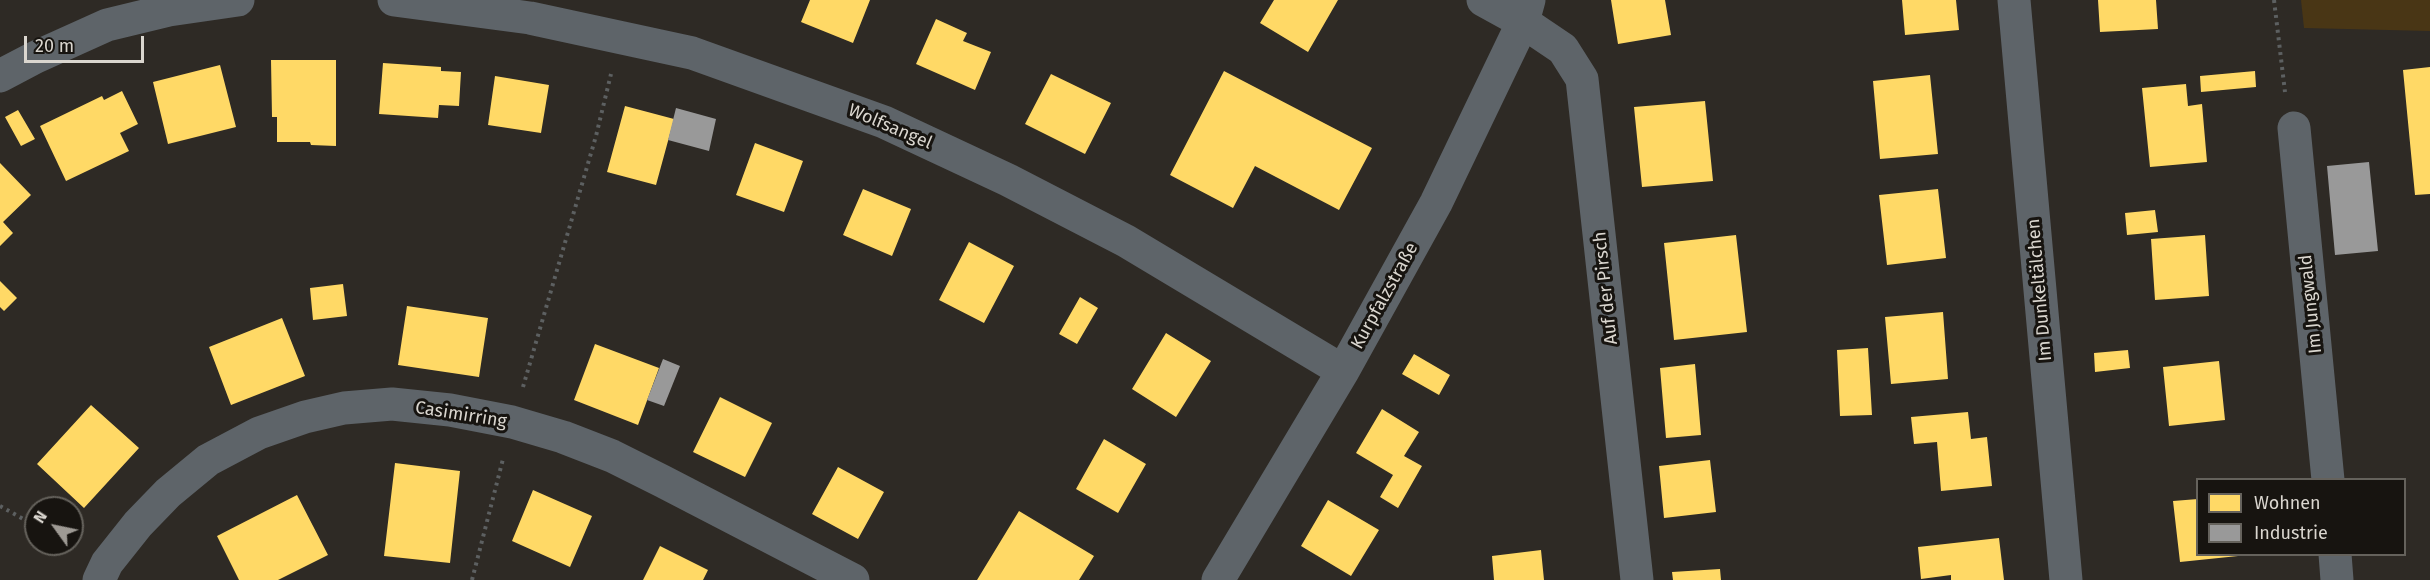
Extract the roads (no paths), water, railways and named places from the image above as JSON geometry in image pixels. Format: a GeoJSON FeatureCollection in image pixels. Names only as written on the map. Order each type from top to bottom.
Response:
{"type":"FeatureCollection","features":[{"type":"Feature","properties":{"kind":"street"},"geometry":{"type":"LineString","coordinates":[[0,76],[36,57],[107,26],[169,10],[238,0]]}},
{"type":"Feature","properties":{"kind":"street","name":"Wolfsangel"},"geometry":{"type":"LineString","coordinates":[[394,0],[530,18],[692,53],[884,122],[1008,180],[1126,241],[1343,371]]}},
{"type":"Feature","properties":{"kind":"street","name":"Auf der Pirsch"},"geometry":{"type":"LineString","coordinates":[[1483,0],[1526,11],[1563,49],[1582,79],[1637,580]]}},
{"type":"Feature","properties":{"kind":"street","name":"Im Dunkeltälchen"},"geometry":{"type":"LineString","coordinates":[[2014,0],[2066,580]]}},
{"type":"Feature","properties":{"kind":"street","name":"Kurpfalzstraße"},"geometry":{"type":"LineString","coordinates":[[1218,580],[1343,371],[1436,203],[1526,11]]}},
{"type":"Feature","properties":{"kind":"street","name":"Im Jungwald"},"geometry":{"type":"LineString","coordinates":[[2294,128],[2328,478]]}},
{"type":"Feature","properties":{"kind":"street","name":"Casimirring"},"geometry":{"type":"LineString","coordinates":[[99,580],[107,563],[138,524],[168,493],[208,460],[259,434],[305,417],[344,408],[392,404],[491,418],[563,437],[612,456],[853,580]]}},
{"type":"Feature","properties":{"kind":"street"},"geometry":{"type":"LineString","coordinates":[[2335,556],[2337,580]]}}]}
